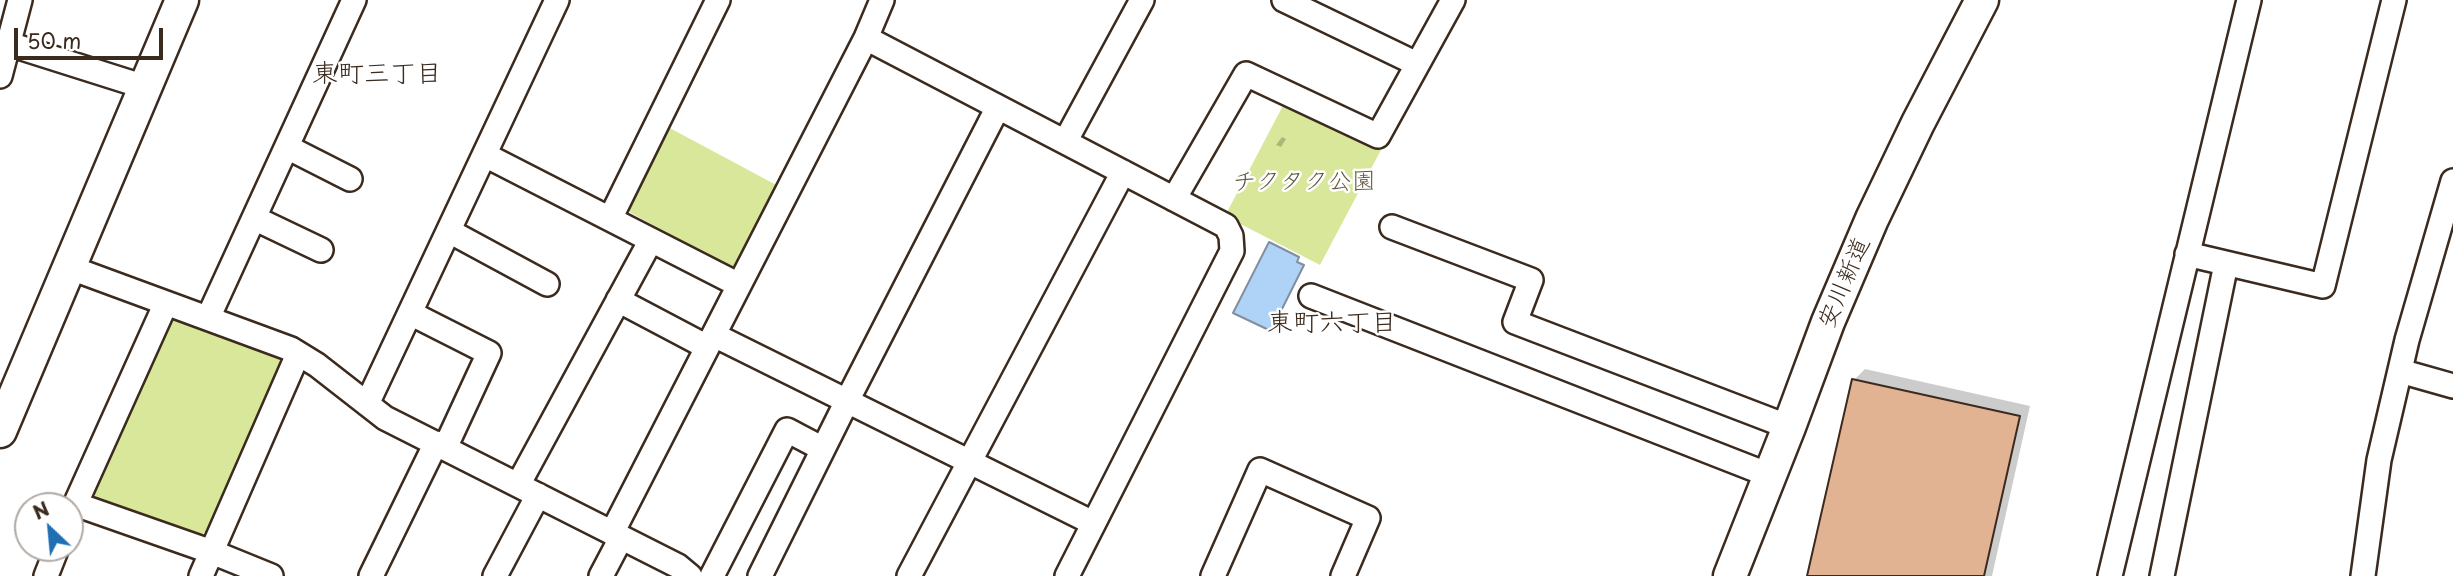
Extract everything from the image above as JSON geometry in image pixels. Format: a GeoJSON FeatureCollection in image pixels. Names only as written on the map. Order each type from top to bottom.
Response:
{"type":"FeatureCollection","features":[{"type":"Feature","properties":{"kind":"street"},"geometry":{"type":"LineString","coordinates":[[0,76],[20,0]]}},
{"type":"Feature","properties":{"kind":"street"},"geometry":{"type":"LineString","coordinates":[[0,431],[182,0]]}},
{"type":"Feature","properties":{"kind":"street"},"geometry":{"type":"LineString","coordinates":[[208,318],[354,0]]}},
{"type":"Feature","properties":{"kind":"street"},"geometry":{"type":"LineString","coordinates":[[367,404],[556,0]]}},
{"type":"Feature","properties":{"kind":"street"},"geometry":{"type":"LineString","coordinates":[[610,219],[718,0]]}},
{"type":"Feature","properties":{"kind":"street"},"geometry":{"type":"LineString","coordinates":[[601,576],[617,535],[710,341],[866,38],[882,0]]}},
{"type":"Feature","properties":{"kind":"street"},"geometry":{"type":"LineString","coordinates":[[1065,142],[1142,0]]}},
{"type":"Feature","properties":{"kind":"street"},"geometry":{"type":"LineString","coordinates":[[1284,0],[1417,64]]}},
{"type":"Feature","properties":{"kind":"street"},"geometry":{"type":"LineString","coordinates":[[1174,199],[1246,74],[1378,136],[1453,0]]}},
{"type":"Feature","properties":{"kind":"street","name":"安川新道"},"geometry":{"type":"LineString","coordinates":[[1730,576],[1828,322],[1872,219],[1982,0]]}},
{"type":"Feature","properties":{"kind":"street"},"geometry":{"type":"LineString","coordinates":[[2110,576],[2249,0]]}},
{"type":"Feature","properties":{"kind":"street"},"geometry":{"type":"LineString","coordinates":[[2187,254],[2323,286],[2394,0]]}},
{"type":"Feature","properties":{"kind":"street"},"geometry":{"type":"LineString","coordinates":[[866,38],[1226,226],[1231,236],[1232,251],[1066,576]]}},
{"type":"Feature","properties":{"kind":"street"},"geometry":{"type":"LineString","coordinates":[[9,44],[145,87]]}},
{"type":"Feature","properties":{"kind":"street"},"geometry":{"type":"LineString","coordinates":[[760,576],[998,107]]}},
{"type":"Feature","properties":{"kind":"street"},"geometry":{"type":"LineString","coordinates":[[287,147],[350,179]]}},
{"type":"Feature","properties":{"kind":"street"},"geometry":{"type":"LineString","coordinates":[[485,155],[739,285]]}},
{"type":"Feature","properties":{"kind":"street"},"geometry":{"type":"LineString","coordinates":[[909,576],[1123,172]]}},
{"type":"Feature","properties":{"kind":"street"},"geometry":{"type":"LineString","coordinates":[[2364,576],[2379,460],[2400,372],[2453,181]]}},
{"type":"Feature","properties":{"kind":"street"},"geometry":{"type":"LineString","coordinates":[[254,218],[321,250]]}},
{"type":"Feature","properties":{"kind":"street"},"geometry":{"type":"LineString","coordinates":[[1392,228],[1531,279],[1515,322],[1789,427]]}},
{"type":"Feature","properties":{"kind":"street"},"geometry":{"type":"LineString","coordinates":[[449,231],[547,284]]}},
{"type":"Feature","properties":{"kind":"street"},"geometry":{"type":"LineString","coordinates":[[495,576],[528,490],[618,300],[650,240]]}},
{"type":"Feature","properties":{"kind":"street"},"geometry":{"type":"LineString","coordinates":[[2162,576],[2226,264]]}},
{"type":"Feature","properties":{"kind":"street"},"geometry":{"type":"LineString","coordinates":[[71,268],[298,354],[385,418],[678,566],[690,576]]}},
{"type":"Feature","properties":{"kind":"street"},"geometry":{"type":"LineString","coordinates":[[1311,296],[1769,475]]}},
{"type":"Feature","properties":{"kind":"street"},"geometry":{"type":"LineString","coordinates":[[618,300],[847,401],[1093,523]]}},
{"type":"Feature","properties":{"kind":"street"},"geometry":{"type":"LineString","coordinates":[[81,492],[166,303]]}},
{"type":"Feature","properties":{"kind":"street"},"geometry":{"type":"LineString","coordinates":[[372,576],[489,353],[410,313]]}},
{"type":"Feature","properties":{"kind":"street"},"geometry":{"type":"LineString","coordinates":[[201,576],[298,354]]}},
{"type":"Feature","properties":{"kind":"street"},"geometry":{"type":"LineString","coordinates":[[2400,372],[2453,386]]}},
{"type":"Feature","properties":{"kind":"street"},"geometry":{"type":"LineString","coordinates":[[712,576],[787,430],[823,449]]}},
{"type":"Feature","properties":{"kind":"street"},"geometry":{"type":"LineString","coordinates":[[1213,576],[1260,470],[1368,518],[1343,576]]}},
{"type":"Feature","properties":{"kind":"street"},"geometry":{"type":"LineString","coordinates":[[84,513],[212,552],[271,576]]}},
{"type":"Feature","properties":{"kind":"green space","name":"チクタク公園"},"geometry":{"type":"Polygon","coordinates":[[[1287,98],[1382,148],[1320,265],[1225,216],[1287,98]]]}},
{"type":"Feature","properties":{"kind":"green space"},"geometry":{"type":"Polygon","coordinates":[[[666,126],[780,187],[741,263],[730,267],[631,213],[626,204],[666,126]]]}},
{"type":"Feature","properties":{"kind":"green space"},"geometry":{"type":"Polygon","coordinates":[[[179,315],[283,354],[287,363],[212,529],[202,534],[97,500],[93,491],[170,319],[179,315]]]}},
{"type":"Feature","properties":{"kind":"water"},"geometry":{"type":"Polygon","coordinates":[[[1269,242],[1299,257],[1297,262],[1304,265],[1271,331],[1233,313],[1269,242]]]}},
{"type":"Feature","properties":{"kind":"building"},"geometry":{"type":"Polygon","coordinates":[[[1852,379],[2020,416],[1984,576],[1807,576],[1852,379]]]}},
{"type":"Feature","properties":{"kind":"district","name":"東町三丁目"},"geometry":{"type":"Point","coordinates":[377,75]}},
{"type":"Feature","properties":{"kind":"district","name":"東町六丁目"},"geometry":{"type":"Point","coordinates":[1332,324]}}]}
